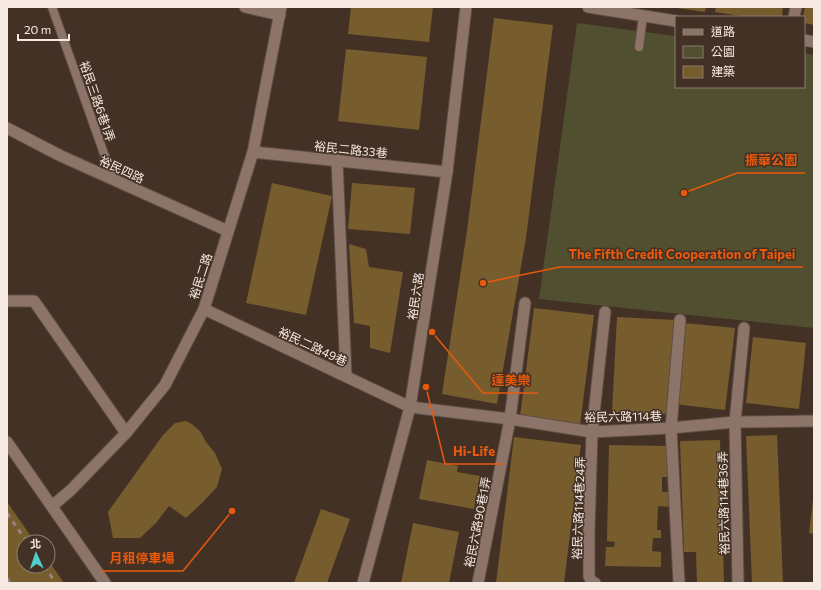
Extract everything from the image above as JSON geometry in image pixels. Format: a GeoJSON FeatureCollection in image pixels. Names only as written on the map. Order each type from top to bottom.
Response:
{"type":"FeatureCollection","features":[{"type":"Feature","properties":{"kind":"street"},"geometry":{"type":"LineString","coordinates":[[245,7],[281,11]]}},
{"type":"Feature","properties":{"kind":"street","name":"裕民六路"},"geometry":{"type":"LineString","coordinates":[[363,583],[410,407],[447,172],[466,7]]}},
{"type":"Feature","properties":{"kind":"street"},"geometry":{"type":"LineString","coordinates":[[588,7],[675,21]]}},
{"type":"Feature","properties":{"kind":"street","name":"裕民二路"},"geometry":{"type":"LineString","coordinates":[[52,506],[71,490],[126,433],[165,385],[204,308],[253,152],[281,11]]}},
{"type":"Feature","properties":{"kind":"street","name":"裕民四路"},"geometry":{"type":"LineString","coordinates":[[7,128],[61,156],[228,231]]}},
{"type":"Feature","properties":{"kind":"street","name":"裕民二路33巷"},"geometry":{"type":"LineString","coordinates":[[253,152],[447,172]]}},
{"type":"Feature","properties":{"kind":"street"},"geometry":{"type":"LineString","coordinates":[[336,160],[346,376]]}},
{"type":"Feature","properties":{"kind":"street"},"geometry":{"type":"LineString","coordinates":[[7,301],[34,301],[126,433]]}},
{"type":"Feature","properties":{"kind":"street","name":"裕民六路90巷1弄"},"geometry":{"type":"LineString","coordinates":[[478,583],[510,419],[525,303]]}},
{"type":"Feature","properties":{"kind":"street","name":"裕民二路49巷"},"geometry":{"type":"LineString","coordinates":[[204,308],[410,407]]}},
{"type":"Feature","properties":{"kind":"street","name":"裕民六路114巷24弄"},"geometry":{"type":"LineString","coordinates":[[595,583],[591,581],[589,576],[592,432],[605,312]]}},
{"type":"Feature","properties":{"kind":"street"},"geometry":{"type":"LineString","coordinates":[[679,583],[671,428],[680,320]]}},
{"type":"Feature","properties":{"kind":"street","name":"裕民六路114巷36弄"},"geometry":{"type":"LineString","coordinates":[[738,583],[735,422],[744,328]]}},
{"type":"Feature","properties":{"kind":"street","name":"裕民六路114巷"},"geometry":{"type":"LineString","coordinates":[[410,407],[510,419],[592,432],[671,428],[735,422],[814,421]]}},
{"type":"Feature","properties":{"kind":"street"},"geometry":{"type":"LineString","coordinates":[[7,442],[105,583]]}},
{"type":"Feature","properties":{"kind":"lane","name":"裕民三路6巷1弄"},"geometry":{"type":"LineString","coordinates":[[52,7],[113,180]]}},
{"type":"Feature","properties":{"kind":"lane"},"geometry":{"type":"LineString","coordinates":[[639,47],[644,16]]}},
{"type":"Feature","properties":{"kind":"green space"},"geometry":{"type":"Polygon","coordinates":[[[577,23],[675,36],[675,88],[805,88],[805,53],[814,55],[814,328],[539,299],[577,23]]]}},
{"type":"Feature","properties":{"kind":"building"},"geometry":{"type":"Polygon","coordinates":[[[351,7],[433,7],[429,42],[348,34],[351,7]]]}},
{"type":"Feature","properties":{"kind":"building"},"geometry":{"type":"Polygon","coordinates":[[[677,7],[706,7],[705,12],[677,7]]]}},
{"type":"Feature","properties":{"kind":"building"},"geometry":{"type":"Polygon","coordinates":[[[716,7],[783,7],[782,16],[741,16],[715,12],[716,7]]]}},
{"type":"Feature","properties":{"kind":"building"},"geometry":{"type":"Polygon","coordinates":[[[805,7],[814,7],[814,25],[805,23],[805,16],[803,16],[805,7]]]}},
{"type":"Feature","properties":{"kind":"building"},"geometry":{"type":"Polygon","coordinates":[[[494,18],[553,25],[526,238],[497,404],[442,394],[467,231],[494,18]]]}},
{"type":"Feature","properties":{"kind":"building"},"geometry":{"type":"Polygon","coordinates":[[[346,49],[427,57],[419,130],[338,121],[346,49]]]}},
{"type":"Feature","properties":{"kind":"building"},"geometry":{"type":"Polygon","coordinates":[[[272,183],[332,196],[306,315],[246,303],[272,183]]]}},
{"type":"Feature","properties":{"kind":"building"},"geometry":{"type":"Polygon","coordinates":[[[352,183],[415,188],[410,234],[348,229],[352,183]]]}},
{"type":"Feature","properties":{"kind":"building"},"geometry":{"type":"Polygon","coordinates":[[[349,244],[366,249],[369,267],[403,272],[390,353],[370,348],[370,326],[354,323],[349,244]]]}},
{"type":"Feature","properties":{"kind":"building"},"geometry":{"type":"Polygon","coordinates":[[[534,308],[594,315],[580,425],[520,417],[534,308]]]}},
{"type":"Feature","properties":{"kind":"building"},"geometry":{"type":"Polygon","coordinates":[[[617,317],[675,320],[670,414],[612,412],[617,317]]]}},
{"type":"Feature","properties":{"kind":"building"},"geometry":{"type":"Polygon","coordinates":[[[684,323],[735,328],[725,410],[674,404],[684,323]]]}},
{"type":"Feature","properties":{"kind":"building"},"geometry":{"type":"Polygon","coordinates":[[[753,337],[806,343],[799,409],[746,403],[753,337]]]}},
{"type":"Feature","properties":{"kind":"building"},"geometry":{"type":"Polygon","coordinates":[[[186,421],[200,431],[206,442],[215,453],[222,469],[217,487],[186,518],[169,506],[156,523],[140,538],[113,538],[108,512],[163,435],[175,423],[186,421]]]}},
{"type":"Feature","properties":{"kind":"building"},"geometry":{"type":"Polygon","coordinates":[[[777,435],[783,583],[752,583],[746,436],[777,435]]]}},
{"type":"Feature","properties":{"kind":"building"},"geometry":{"type":"Polygon","coordinates":[[[514,437],[581,445],[564,583],[496,583],[514,437]]]}},
{"type":"Feature","properties":{"kind":"building"},"geometry":{"type":"Polygon","coordinates":[[[720,440],[724,583],[697,583],[696,552],[684,552],[680,441],[720,440]]]}},
{"type":"Feature","properties":{"kind":"building"},"geometry":{"type":"Polygon","coordinates":[[[609,445],[668,446],[668,477],[662,477],[662,492],[673,492],[672,507],[658,506],[657,530],[661,530],[661,538],[653,538],[652,551],[661,552],[661,567],[605,566],[606,547],[614,547],[615,542],[607,541],[609,445]]]}},
{"type":"Feature","properties":{"kind":"building"},"geometry":{"type":"Polygon","coordinates":[[[427,460],[458,466],[457,472],[480,476],[474,509],[419,499],[427,460]]]}},
{"type":"Feature","properties":{"kind":"building"},"geometry":{"type":"Polygon","coordinates":[[[814,500],[814,534],[809,533],[814,500]]]}},
{"type":"Feature","properties":{"kind":"building"},"geometry":{"type":"Polygon","coordinates":[[[7,502],[29,534],[16,534],[16,574],[56,574],[56,572],[64,583],[7,583],[7,502]]]}},
{"type":"Feature","properties":{"kind":"building"},"geometry":{"type":"Polygon","coordinates":[[[321,509],[350,519],[327,583],[294,583],[321,509]]]}},
{"type":"Feature","properties":{"kind":"building"},"geometry":{"type":"Polygon","coordinates":[[[413,523],[459,532],[449,583],[401,583],[413,523]]]}},
{"type":"Feature","properties":{"kind":"railway"},"geometry":{"type":"LineString","coordinates":[[7,513],[21,534]]}},
{"type":"Feature","properties":{"kind":"railway"},"geometry":{"type":"LineString","coordinates":[[50,574],[56,583]]}},
{"type":"Feature","properties":{"kind":"railway"},"geometry":{"type":"LineString","coordinates":[[7,578],[10,583]]}},
{"type":"Feature","properties":{"kind":"place","name":"振華公園"},"geometry":{"type":"Point","coordinates":[684,193]}},
{"type":"Feature","properties":{"kind":"place","name":"The Fifth Credit Cooperation of Taipei"},"geometry":{"type":"Point","coordinates":[483,283]}},
{"type":"Feature","properties":{"kind":"place","name":"達美樂"},"geometry":{"type":"Point","coordinates":[432,332]}},
{"type":"Feature","properties":{"kind":"place","name":"Hi-Life"},"geometry":{"type":"Point","coordinates":[426,387]}},
{"type":"Feature","properties":{"kind":"place","name":"月租停車場"},"geometry":{"type":"Point","coordinates":[232,511]}}]}
